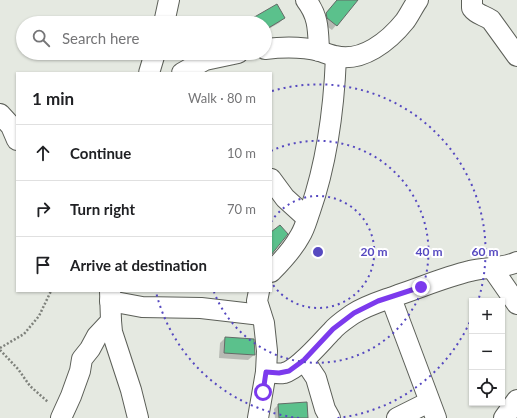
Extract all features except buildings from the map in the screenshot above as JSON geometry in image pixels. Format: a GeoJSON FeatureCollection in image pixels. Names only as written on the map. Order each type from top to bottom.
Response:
{"type":"FeatureCollection","features":[{"type":"Feature","properties":{"kind":"street"},"geometry":{"type":"LineString","coordinates":[[166,16],[169,0]]}},
{"type":"Feature","properties":{"kind":"street"},"geometry":{"type":"LineString","coordinates":[[272,271],[301,236],[314,198],[326,147],[335,84],[318,24],[312,8],[306,0]]}},
{"type":"Feature","properties":{"kind":"street"},"geometry":{"type":"LineString","coordinates":[[272,48],[285,47],[351,57],[362,54],[374,49],[397,30],[418,0]]}},
{"type":"Feature","properties":{"kind":"street"},"geometry":{"type":"LineString","coordinates":[[472,0],[472,8],[475,12],[491,20],[517,56]]}},
{"type":"Feature","properties":{"kind":"street"},"geometry":{"type":"LineString","coordinates":[[149,72],[153,60]]}},
{"type":"Feature","properties":{"kind":"street"},"geometry":{"type":"LineString","coordinates":[[186,72],[221,60]]}},
{"type":"Feature","properties":{"kind":"street"},"geometry":{"type":"LineString","coordinates":[[0,114],[11,126],[16,138]]}},
{"type":"Feature","properties":{"kind":"street"},"geometry":{"type":"LineString","coordinates":[[272,180],[285,198],[307,218]]}},
{"type":"Feature","properties":{"kind":"street"},"geometry":{"type":"LineString","coordinates":[[266,372],[285,373],[304,360],[333,329],[354,313],[378,301],[391,298],[441,279],[471,271],[504,266],[517,262]]}},
{"type":"Feature","properties":{"kind":"street"},"geometry":{"type":"LineString","coordinates":[[492,268],[517,304]]}},
{"type":"Feature","properties":{"kind":"street"},"geometry":{"type":"LineString","coordinates":[[258,418],[266,372],[267,351],[264,323],[257,301],[259,292]]}},
{"type":"Feature","properties":{"kind":"street"},"geometry":{"type":"LineString","coordinates":[[138,418],[131,390],[112,332],[110,296],[142,307],[201,308],[261,315]]}},
{"type":"Feature","properties":{"kind":"street"},"geometry":{"type":"LineString","coordinates":[[391,298],[432,410],[397,418]]}},
{"type":"Feature","properties":{"kind":"street"},"geometry":{"type":"LineString","coordinates":[[62,416],[80,371],[82,359],[90,349],[97,336],[111,321]]}},
{"type":"Feature","properties":{"kind":"street"},"geometry":{"type":"LineString","coordinates":[[304,360],[316,378],[325,410],[330,418]]}},
{"type":"Feature","properties":{"kind":"street"},"geometry":{"type":"LineString","coordinates":[[504,418],[517,400]]}},
{"type":"Feature","properties":{"kind":"path"},"geometry":{"type":"LineString","coordinates":[[51,292],[39,316],[24,334],[0,349],[18,369],[30,386],[62,416]]}},
{"type":"Feature","properties":{"kind":"route"},"geometry":{"type":"LineString","coordinates":[[263,392],[266,372],[285,373],[289,371],[304,360],[333,329],[354,313],[378,301],[421,287]]}}]}
